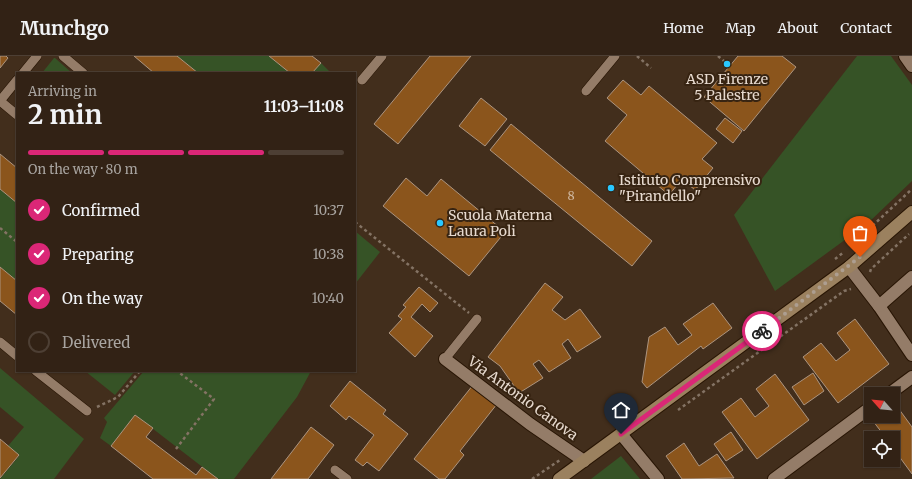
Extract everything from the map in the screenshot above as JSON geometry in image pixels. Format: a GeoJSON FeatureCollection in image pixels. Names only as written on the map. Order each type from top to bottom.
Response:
{"type":"FeatureCollection","features":[{"type":"Feature","properties":{"kind":"street"},"geometry":{"type":"LineString","coordinates":[[905,56],[912,66]]}},
{"type":"Feature","properties":{"kind":"street"},"geometry":{"type":"LineString","coordinates":[[559,479],[849,267],[912,212]]}},
{"type":"Feature","properties":{"kind":"street"},"geometry":{"type":"LineString","coordinates":[[849,267],[880,306],[912,355]]}},
{"type":"Feature","properties":{"kind":"street"},"geometry":{"type":"LineString","coordinates":[[880,306],[910,283]]}},
{"type":"Feature","properties":{"kind":"street","name":"Via Antonio Canova"},"geometry":{"type":"LineString","coordinates":[[445,359],[530,424],[584,461]]}},
{"type":"Feature","properties":{"kind":"street"},"geometry":{"type":"LineString","coordinates":[[898,387],[912,377]]}},
{"type":"Feature","properties":{"kind":"street"},"geometry":{"type":"LineString","coordinates":[[774,479],[864,412]]}},
{"type":"Feature","properties":{"kind":"street"},"geometry":{"type":"LineString","coordinates":[[621,434],[658,479]]}},
{"type":"Feature","properties":{"kind":"lane"},"geometry":{"type":"LineString","coordinates":[[24,72],[37,56]]}},
{"type":"Feature","properties":{"kind":"lane"},"geometry":{"type":"LineString","coordinates":[[62,56],[82,72]]}},
{"type":"Feature","properties":{"kind":"lane"},"geometry":{"type":"LineString","coordinates":[[362,80],[382,56]]}},
{"type":"Feature","properties":{"kind":"lane"},"geometry":{"type":"LineString","coordinates":[[586,91],[615,56]]}},
{"type":"Feature","properties":{"kind":"lane"},"geometry":{"type":"LineString","coordinates":[[16,81],[0,101],[16,114]]}},
{"type":"Feature","properties":{"kind":"lane"},"geometry":{"type":"LineString","coordinates":[[445,359],[477,319]]}},
{"type":"Feature","properties":{"kind":"lane"},"geometry":{"type":"LineString","coordinates":[[0,342],[16,355]]}},
{"type":"Feature","properties":{"kind":"lane"},"geometry":{"type":"LineString","coordinates":[[37,372],[87,411]]}},
{"type":"Feature","properties":{"kind":"lane"},"geometry":{"type":"LineString","coordinates":[[335,470],[346,479]]}},
{"type":"Feature","properties":{"kind":"path"},"geometry":{"type":"LineString","coordinates":[[637,56],[651,68]]}},
{"type":"Feature","properties":{"kind":"path"},"geometry":{"type":"LineString","coordinates":[[718,56],[730,66]]}},
{"type":"Feature","properties":{"kind":"path"},"geometry":{"type":"LineString","coordinates":[[854,243],[912,189]]}},
{"type":"Feature","properties":{"kind":"path"},"geometry":{"type":"LineString","coordinates":[[356,223],[477,319]]}},
{"type":"Feature","properties":{"kind":"path"},"geometry":{"type":"LineString","coordinates":[[0,228],[16,241]]}},
{"type":"Feature","properties":{"kind":"path"},"geometry":{"type":"LineString","coordinates":[[870,275],[871,269],[912,232]]}},
{"type":"Feature","properties":{"kind":"path"},"geometry":{"type":"LineString","coordinates":[[830,263],[848,249]]}},
{"type":"Feature","properties":{"kind":"path"},"geometry":{"type":"LineString","coordinates":[[672,415],[844,291],[851,289],[855,291]]}},
{"type":"Feature","properties":{"kind":"path"},"geometry":{"type":"LineString","coordinates":[[87,411],[118,397],[139,372]]}},
{"type":"Feature","properties":{"kind":"path"},"geometry":{"type":"LineString","coordinates":[[176,449],[214,399],[178,372]]}},
{"type":"Feature","properties":{"kind":"path"},"geometry":{"type":"LineString","coordinates":[[532,479],[571,452]]}},
{"type":"Feature","properties":{"kind":"green space"},"geometry":{"type":"Polygon","coordinates":[[[177,56],[269,56],[289,72],[197,72],[177,56]]]}},
{"type":"Feature","properties":{"kind":"green space"},"geometry":{"type":"Polygon","coordinates":[[[857,56],[891,56],[912,85],[912,181],[868,223],[775,291],[734,215],[857,56]]]}},
{"type":"Feature","properties":{"kind":"green space"},"geometry":{"type":"Polygon","coordinates":[[[55,58],[71,72],[43,72],[55,58]]]}},
{"type":"Feature","properties":{"kind":"green space"},"geometry":{"type":"Polygon","coordinates":[[[321,63],[330,72],[313,72],[321,63]]]}},
{"type":"Feature","properties":{"kind":"green space"},"geometry":{"type":"Polygon","coordinates":[[[0,189],[16,202],[16,280],[0,267],[0,189]]]}},
{"type":"Feature","properties":{"kind":"green space"},"geometry":{"type":"Polygon","coordinates":[[[356,232],[380,252],[356,283],[356,232]]]}},
{"type":"Feature","properties":{"kind":"green space"},"geometry":{"type":"Polygon","coordinates":[[[0,368],[84,439],[54,479],[0,479],[19,456],[8,446],[24,427],[0,407],[0,368]]]}},
{"type":"Feature","properties":{"kind":"green space"},"geometry":{"type":"Polygon","coordinates":[[[86,372],[134,372],[115,395],[86,372]]]}},
{"type":"Feature","properties":{"kind":"green space"},"geometry":{"type":"Polygon","coordinates":[[[143,372],[310,372],[297,397],[234,479],[218,479],[135,415],[111,446],[100,438],[107,422],[104,418],[143,372]]]}},
{"type":"Feature","properties":{"kind":"green space"},"geometry":{"type":"Polygon","coordinates":[[[621,456],[640,479],[591,479],[621,456]]]}},
{"type":"Feature","properties":{"kind":"building"},"geometry":{"type":"Polygon","coordinates":[[[0,56],[6,56],[8,58],[0,68],[0,56]]]}},
{"type":"Feature","properties":{"kind":"building"},"geometry":{"type":"Polygon","coordinates":[[[134,56],[177,56],[197,72],[153,72],[134,56]]]}},
{"type":"Feature","properties":{"kind":"building"},"geometry":{"type":"Polygon","coordinates":[[[269,56],[312,56],[321,63],[313,72],[289,72],[269,56]]]}},
{"type":"Feature","properties":{"kind":"building"},"geometry":{"type":"Polygon","coordinates":[[[430,56],[471,56],[398,144],[374,124],[430,56]]]}},
{"type":"Feature","properties":{"kind":"building"},"geometry":{"type":"Polygon","coordinates":[[[738,56],[782,56],[796,67],[744,131],[704,97],[738,56]]]}},
{"type":"Feature","properties":{"kind":"building"},"geometry":{"type":"Polygon","coordinates":[[[623,80],[641,95],[649,86],[717,143],[702,159],[713,168],[695,190],[682,179],[669,195],[605,141],[627,115],[607,98],[623,80]]]}},
{"type":"Feature","properties":{"kind":"building"},"geometry":{"type":"Polygon","coordinates":[[[481,98],[507,119],[485,146],[459,126],[481,98]]]}},
{"type":"Feature","properties":{"kind":"building"},"geometry":{"type":"Polygon","coordinates":[[[725,118],[742,131],[733,143],[716,129],[725,118]]]}},
{"type":"Feature","properties":{"kind":"building","name":"Istituto Comprensivo \"Pirandello\""},"geometry":{"type":"Polygon","coordinates":[[[511,124],[652,241],[632,266],[490,150],[511,124]]]}},
{"type":"Feature","properties":{"kind":"building"},"geometry":{"type":"Polygon","coordinates":[[[0,154],[16,167],[16,202],[0,189],[0,154]]]}},
{"type":"Feature","properties":{"kind":"building","name":"Scuola Materna Laura Poli"},"geometry":{"type":"Polygon","coordinates":[[[406,178],[427,196],[441,179],[505,232],[469,276],[383,206],[406,178]]]}},
{"type":"Feature","properties":{"kind":"building"},"geometry":{"type":"Polygon","coordinates":[[[0,267],[16,280],[16,314],[0,301],[0,267]]]}},
{"type":"Feature","properties":{"kind":"building"},"geometry":{"type":"Polygon","coordinates":[[[545,283],[563,297],[552,310],[565,320],[580,309],[601,337],[577,352],[568,339],[562,344],[571,358],[549,372],[539,360],[533,364],[543,378],[519,393],[500,366],[488,357],[545,283]]]}},
{"type":"Feature","properties":{"kind":"building"},"geometry":{"type":"Polygon","coordinates":[[[419,287],[438,303],[430,312],[422,304],[411,317],[433,336],[415,357],[389,333],[402,319],[398,316],[406,307],[403,305],[419,287]]]}},
{"type":"Feature","properties":{"kind":"building"},"geometry":{"type":"Polygon","coordinates":[[[713,303],[732,328],[703,349],[701,346],[647,388],[642,382],[649,337],[665,327],[678,345],[692,335],[683,324],[713,303]]]}},
{"type":"Feature","properties":{"kind":"building"},"geometry":{"type":"Polygon","coordinates":[[[855,319],[889,364],[838,403],[803,357],[821,343],[836,361],[850,350],[837,333],[855,319]]]}},
{"type":"Feature","properties":{"kind":"building"},"geometry":{"type":"Polygon","coordinates":[[[813,373],[824,391],[804,405],[792,387],[813,373]]]}},
{"type":"Feature","properties":{"kind":"building"},"geometry":{"type":"Polygon","coordinates":[[[775,374],[809,420],[757,459],[722,412],[741,398],[755,417],[769,406],[756,389],[775,374]]]}},
{"type":"Feature","properties":{"kind":"building"},"geometry":{"type":"Polygon","coordinates":[[[350,381],[386,410],[383,414],[408,434],[379,471],[367,462],[363,466],[355,460],[374,435],[349,416],[346,420],[330,406],[350,381]]]}},
{"type":"Feature","properties":{"kind":"building"},"geometry":{"type":"Polygon","coordinates":[[[473,385],[497,404],[460,451],[464,455],[445,479],[439,479],[414,459],[473,385]]]}},
{"type":"Feature","properties":{"kind":"building"},"geometry":{"type":"Polygon","coordinates":[[[900,410],[912,427],[912,474],[900,458],[900,431],[881,431],[875,423],[900,423],[900,410]]]}},
{"type":"Feature","properties":{"kind":"building"},"geometry":{"type":"Polygon","coordinates":[[[135,415],[153,428],[146,437],[196,475],[202,467],[218,479],[153,479],[111,446],[135,415]]]}},
{"type":"Feature","properties":{"kind":"building"},"geometry":{"type":"Polygon","coordinates":[[[311,427],[334,445],[308,479],[271,479],[311,427]]]}},
{"type":"Feature","properties":{"kind":"building"},"geometry":{"type":"Polygon","coordinates":[[[731,432],[743,450],[726,461],[714,444],[731,432]]]}},
{"type":"Feature","properties":{"kind":"building"},"geometry":{"type":"Polygon","coordinates":[[[0,439],[19,455],[0,478],[0,439]]]}},
{"type":"Feature","properties":{"kind":"building"},"geometry":{"type":"Polygon","coordinates":[[[684,443],[699,466],[717,454],[734,478],[682,479],[666,456],[684,443]]]}},
{"type":"Feature","properties":{"kind":"way so far"},"geometry":{"type":"LineString","coordinates":[[762,331],[849,267],[860,257]]}},
{"type":"Feature","properties":{"kind":"place","name":"ASD Firenze 5 Palestre"},"geometry":{"type":"Point","coordinates":[727,64]}},
{"type":"Feature","properties":{"kind":"place","name":"Istituto Comprensivo \"Pirandello\""},"geometry":{"type":"Point","coordinates":[611,188]}},
{"type":"Feature","properties":{"kind":"place","name":"Scuola Materna Laura Poli"},"geometry":{"type":"Point","coordinates":[440,223]}},
{"type":"Feature","properties":{"kind":"route"},"geometry":{"type":"LineString","coordinates":[[621,434],[762,331]]}}]}
